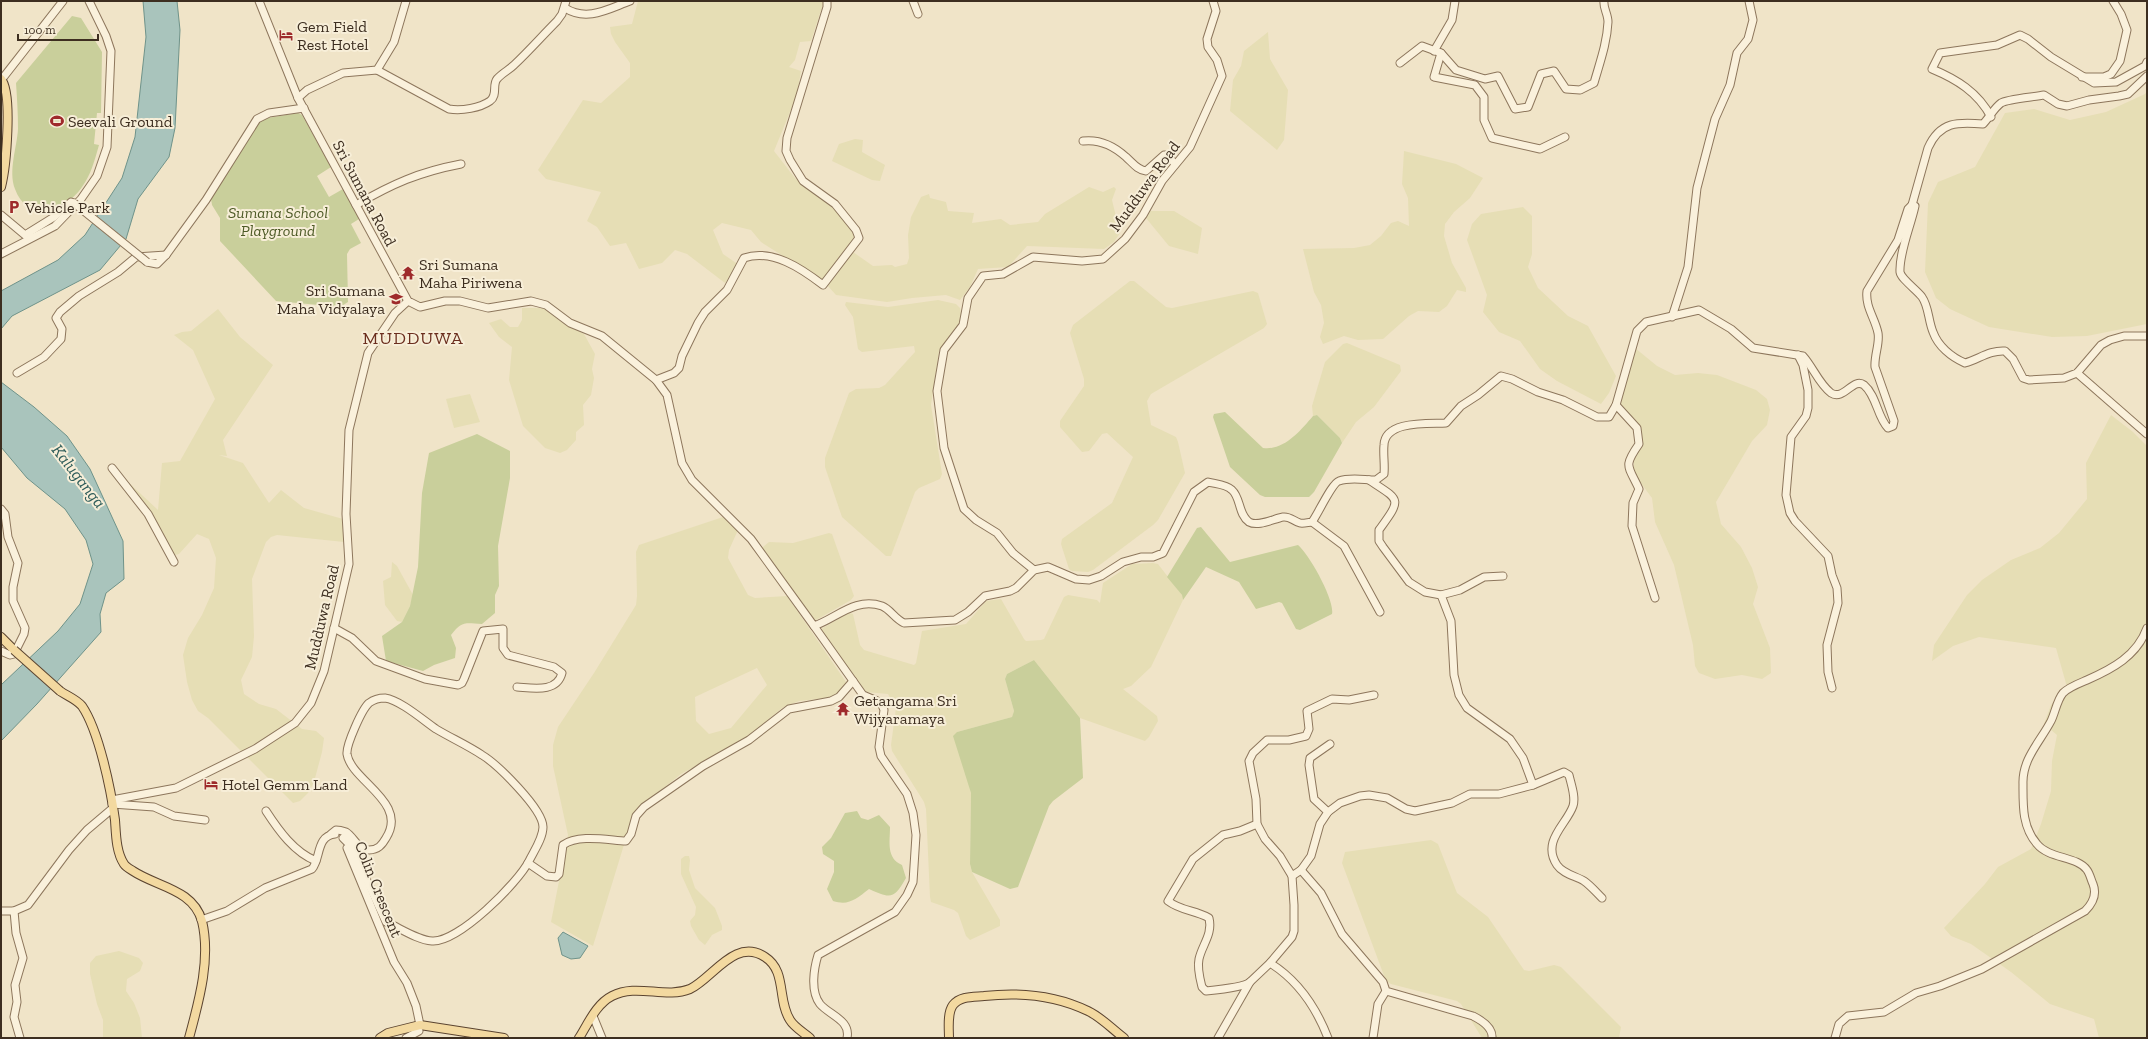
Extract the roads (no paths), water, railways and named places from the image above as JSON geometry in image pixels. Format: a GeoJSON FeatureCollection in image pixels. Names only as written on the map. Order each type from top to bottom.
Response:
{"type":"FeatureCollection","features":[{"type":"Feature","properties":{"kind":"main road"},"geometry":{"type":"LineString","coordinates":[[1,187],[5,169],[7,119],[5,85],[2,79]]}},
{"type":"Feature","properties":{"kind":"main road"},"geometry":{"type":"LineString","coordinates":[[1,637],[60,691],[76,700],[82,707],[97,738],[112,804],[119,854],[124,865],[144,878],[171,887],[192,903],[201,920],[204,933],[204,976],[200,1000],[190,1038]]}},
{"type":"Feature","properties":{"kind":"main road"},"geometry":{"type":"LineString","coordinates":[[579,1038],[598,1007],[614,995],[629,991],[683,991],[700,983],[728,959],[744,952],[752,952],[763,956],[775,967],[779,976],[789,1019],[810,1038]]}},
{"type":"Feature","properties":{"kind":"main road"},"geometry":{"type":"LineString","coordinates":[[949,1038],[950,1010],[954,1004],[964,998],[1001,994],[1059,999],[1088,1011],[1124,1038]]}},
{"type":"Feature","properties":{"kind":"main road"},"geometry":{"type":"LineString","coordinates":[[380,1038],[388,1033],[419,1025],[504,1038]]}},
{"type":"Feature","properties":{"kind":"street"},"geometry":{"type":"LineString","coordinates":[[2,79],[63,1]]}},
{"type":"Feature","properties":{"kind":"street"},"geometry":{"type":"LineString","coordinates":[[1,254],[55,226],[81,199],[97,176],[102,162],[107,147],[111,51],[106,36],[89,1]]}},
{"type":"Feature","properties":{"kind":"street","name":"Sri Sumana Road"},"geometry":{"type":"LineString","coordinates":[[259,1],[298,98],[408,301]]}},
{"type":"Feature","properties":{"kind":"street"},"geometry":{"type":"LineString","coordinates":[[377,70],[394,42],[406,1]]}},
{"type":"Feature","properties":{"kind":"street"},"geometry":{"type":"LineString","coordinates":[[298,98],[307,90],[343,73],[377,70],[449,109],[460,111],[492,100],[495,95],[495,83],[497,79],[513,67],[557,21],[565,4],[578,15],[591,15],[630,1]]}},
{"type":"Feature","properties":{"kind":"street"},"geometry":{"type":"LineString","coordinates":[[656,380],[674,373],[679,368],[682,356],[698,323],[705,312],[727,290],[744,258],[760,255],[782,260],[803,270],[823,285],[859,238],[856,230],[835,204],[803,181],[786,151],[787,138],[801,97],[814,45],[827,7],[827,1]]}},
{"type":"Feature","properties":{"kind":"street"},"geometry":{"type":"LineString","coordinates":[[914,1],[918,14]]}},
{"type":"Feature","properties":{"kind":"street","name":"Mudduwa Road"},"geometry":{"type":"LineString","coordinates":[[1034,570],[1013,553],[997,533],[976,520],[964,509],[944,448],[937,391],[944,350],[963,325],[968,298],[983,276],[1003,274],[1033,258],[1082,261],[1103,259],[1130,233],[1143,215],[1162,181],[1190,147],[1222,76],[1217,60],[1208,47],[1207,39],[1216,11],[1213,1]]}},
{"type":"Feature","properties":{"kind":"street"},"geometry":{"type":"LineString","coordinates":[[1454,1],[1452,20],[1437,52],[1434,77],[1475,85],[1484,97],[1484,120],[1492,138],[1540,149],[1565,137]]}},
{"type":"Feature","properties":{"kind":"street"},"geometry":{"type":"LineString","coordinates":[[1400,63],[1422,46],[1437,52],[1456,70],[1485,79],[1498,76],[1515,109],[1528,107],[1541,74],[1554,71],[1566,88],[1580,90],[1594,82],[1608,36],[1608,16],[1603,5],[1604,1]]}},
{"type":"Feature","properties":{"kind":"street"},"geometry":{"type":"LineString","coordinates":[[1672,317],[1688,268],[1697,188],[1715,119],[1730,85],[1737,53],[1748,38],[1753,20],[1749,1]]}},
{"type":"Feature","properties":{"kind":"street"},"geometry":{"type":"LineString","coordinates":[[2080,77],[2104,77],[2111,74],[2120,61],[2126,30],[2121,14],[2113,1]]}},
{"type":"Feature","properties":{"kind":"street"},"geometry":{"type":"LineString","coordinates":[[1991,117],[1987,110],[1965,85],[1932,69],[1940,53],[1997,45],[2020,36],[2028,39],[2080,77],[2094,84],[2116,82],[2145,66],[2147,62]]}},
{"type":"Feature","properties":{"kind":"street"},"geometry":{"type":"LineString","coordinates":[[1312,522],[1322,508],[1331,488],[1337,481],[1348,479],[1376,480],[1384,474],[1384,445],[1392,431],[1406,424],[1446,423],[1461,406],[1478,395],[1501,376],[1512,378],[1538,392],[1563,400],[1597,417],[1609,417],[1616,405],[1637,331],[1646,322],[1672,317],[1693,310],[1699,310],[1731,329],[1753,348],[1803,356],[1832,394],[1844,392],[1855,384],[1866,386],[1875,402],[1884,424],[1888,428],[1893,426],[1894,421],[1874,358],[1878,334],[1870,314],[1867,291],[1898,240],[1908,209],[1912,205],[1932,140],[1940,131],[1956,122],[1983,124],[1991,117],[2000,103],[2009,99],[2022,100],[2044,95],[2058,104],[2067,106],[2089,100],[2128,94],[2147,76]]}},
{"type":"Feature","properties":{"kind":"street"},"geometry":{"type":"LineString","coordinates":[[1,215],[25,235],[54,217],[72,202],[147,262],[152,265],[157,264],[166,255],[206,200],[257,119],[269,113],[304,108]]}},
{"type":"Feature","properties":{"kind":"street"},"geometry":{"type":"LineString","coordinates":[[1083,141],[1106,143],[1125,156],[1141,170],[1146,171],[1164,155],[1167,155],[1175,164]]}},
{"type":"Feature","properties":{"kind":"street"},"geometry":{"type":"LineString","coordinates":[[356,205],[405,179],[435,169],[461,164]]}},
{"type":"Feature","properties":{"kind":"street"},"geometry":{"type":"LineString","coordinates":[[1912,205],[1916,206],[1900,273],[1903,278],[1922,296],[1927,305],[1936,338],[1951,357],[1965,363],[1981,358],[1993,350],[2005,351],[2013,359],[2023,378],[2029,380],[2064,378],[2077,372],[2101,345],[2110,340],[2124,336],[2147,336]]}},
{"type":"Feature","properties":{"kind":"street"},"geometry":{"type":"LineString","coordinates":[[17,373],[44,357],[61,339],[62,329],[56,318],[60,312],[79,296],[118,272],[136,257],[166,255]]}},
{"type":"Feature","properties":{"kind":"street"},"geometry":{"type":"LineString","coordinates":[[408,301],[420,307],[445,301],[460,300],[488,308],[523,301],[546,305],[570,323],[602,336],[656,380],[667,396],[682,463],[692,480],[755,544],[863,695],[882,705],[884,710],[879,746],[881,756],[907,794],[913,814],[916,835],[913,882],[907,896],[895,912],[818,955],[814,969],[816,995],[820,1004],[846,1026],[847,1038]]}},
{"type":"Feature","properties":{"kind":"street","name":"Mudduwa Road"},"geometry":{"type":"LineString","coordinates":[[112,804],[176,788],[255,749],[295,723],[312,703],[319,686],[349,564],[346,514],[348,430],[368,353],[395,314],[408,301]]}},
{"type":"Feature","properties":{"kind":"street"},"geometry":{"type":"LineString","coordinates":[[1798,355],[1803,365],[1808,390],[1808,408],[1806,416],[1791,437],[1786,495],[1790,513],[1796,522],[1828,556],[1832,575],[1838,588],[1838,603],[1827,645],[1828,672],[1832,688]]}},
{"type":"Feature","properties":{"kind":"street"},"geometry":{"type":"LineString","coordinates":[[2077,372],[2147,434]]}},
{"type":"Feature","properties":{"kind":"street"},"geometry":{"type":"LineString","coordinates":[[1616,405],[1637,428],[1639,444],[1628,460],[1629,467],[1640,492],[1633,503],[1632,526],[1655,598]]}},
{"type":"Feature","properties":{"kind":"street"},"geometry":{"type":"LineString","coordinates":[[112,468],[148,514],[174,562]]}},
{"type":"Feature","properties":{"kind":"street"},"geometry":{"type":"LineString","coordinates":[[1369,480],[1392,494],[1395,502],[1394,510],[1379,530],[1379,541],[1409,582],[1425,592],[1441,594],[1460,590],[1484,577],[1503,576]]}},
{"type":"Feature","properties":{"kind":"street"},"geometry":{"type":"LineString","coordinates":[[814,626],[847,608],[870,604],[883,606],[898,620],[904,623],[955,620],[968,612],[985,596],[1010,591],[1016,588],[1034,570],[1048,567],[1076,579],[1089,580],[1102,576],[1123,562],[1141,557],[1153,557],[1162,553],[1194,492],[1208,482],[1225,486],[1232,490],[1238,499],[1242,513],[1249,522],[1256,524],[1283,517],[1289,517],[1300,523],[1312,522],[1344,546],[1380,612]]}},
{"type":"Feature","properties":{"kind":"street"},"geometry":{"type":"LineString","coordinates":[[1,509],[5,514],[8,536],[18,563],[13,588],[13,601],[25,628],[24,634],[14,654],[10,655],[1,650]]}},
{"type":"Feature","properties":{"kind":"street"},"geometry":{"type":"LineString","coordinates":[[1441,594],[1451,621],[1454,675],[1459,695],[1467,708],[1510,739],[1523,758],[1534,785]]}},
{"type":"Feature","properties":{"kind":"street"},"geometry":{"type":"LineString","coordinates":[[334,628],[352,638],[380,663],[425,679],[458,685],[462,683],[464,679],[483,631],[503,629],[503,648],[508,655],[554,667],[562,673],[560,680],[548,688],[517,687]]}},
{"type":"Feature","properties":{"kind":"street"},"geometry":{"type":"LineString","coordinates":[[1835,1038],[1839,1024],[1848,1016],[1884,1012],[1916,993],[1940,986],[1982,969],[2086,911],[2091,905],[2095,888],[2088,870],[2082,864],[2045,852],[2029,832],[2024,822],[2024,769],[2033,748],[2051,722],[2063,693],[2075,685],[2108,671],[2130,655],[2138,646],[2147,628]]}},
{"type":"Feature","properties":{"kind":"street"},"geometry":{"type":"LineString","coordinates":[[528,862],[547,876],[556,878],[559,874],[563,845],[568,842],[587,839],[626,840],[631,834],[636,816],[644,807],[703,766],[749,740],[789,709],[796,706],[831,701],[839,697],[853,681]]}},
{"type":"Feature","properties":{"kind":"street"},"geometry":{"type":"LineString","coordinates":[[1257,824],[1240,831],[1223,835],[1193,859],[1168,901],[1178,908],[1202,914],[1209,918],[1210,925],[1207,940],[1199,960],[1202,987],[1206,991],[1246,985],[1270,963],[1292,937],[1294,931],[1292,876],[1280,856],[1265,840],[1257,824],[1256,799],[1249,761],[1253,753],[1267,740],[1289,740],[1306,736],[1309,729],[1306,711],[1311,708],[1332,699],[1349,700],[1374,695]]}},
{"type":"Feature","properties":{"kind":"street"},"geometry":{"type":"LineString","coordinates":[[331,834],[336,830],[346,832],[363,849],[370,850],[381,847],[390,832],[392,822],[387,807],[380,795],[353,766],[347,754],[349,743],[364,711],[369,704],[377,699],[385,698],[396,702],[442,733],[483,755],[509,780],[537,811],[543,827],[528,862],[498,899],[464,928],[451,936],[432,941],[386,922],[351,846],[343,838]]}},
{"type":"Feature","properties":{"kind":"street"},"geometry":{"type":"LineString","coordinates":[[1328,812],[1314,799],[1309,765],[1310,758],[1330,744]]}},
{"type":"Feature","properties":{"kind":"street"},"geometry":{"type":"LineString","coordinates":[[1292,876],[1301,870],[1310,856],[1320,824],[1328,812],[1340,803],[1360,796],[1387,798],[1406,810],[1415,810],[1452,803],[1470,794],[1499,794],[1534,785],[1560,772],[1564,772],[1569,775],[1573,792],[1573,806],[1557,829],[1553,855],[1558,866],[1585,882],[1602,898]]}},
{"type":"Feature","properties":{"kind":"street"},"geometry":{"type":"LineString","coordinates":[[1,911],[14,911],[28,905],[69,850],[112,804],[154,807],[174,816],[205,820]]}},
{"type":"Feature","properties":{"kind":"street"},"geometry":{"type":"LineString","coordinates":[[201,920],[227,911],[265,888],[312,869],[316,861],[306,857],[291,844],[266,811]]}},
{"type":"Feature","properties":{"kind":"street","name":"Colin Crescent"},"geometry":{"type":"LineString","coordinates":[[316,861],[321,843],[331,834],[335,834],[343,838],[394,962],[407,984],[416,1006],[419,1025]]}},
{"type":"Feature","properties":{"kind":"street"},"geometry":{"type":"LineString","coordinates":[[1301,870],[1321,893],[1342,934],[1382,982],[1386,991]]}},
{"type":"Feature","properties":{"kind":"street"},"geometry":{"type":"LineString","coordinates":[[14,911],[16,933],[23,958],[15,985],[16,1002],[14,1017],[20,1038]]}},
{"type":"Feature","properties":{"kind":"street"},"geometry":{"type":"LineString","coordinates":[[1270,963],[1283,971],[1300,988],[1316,1009],[1328,1038]]}},
{"type":"Feature","properties":{"kind":"street"},"geometry":{"type":"LineString","coordinates":[[1218,1038],[1250,982]]}},
{"type":"Feature","properties":{"kind":"street"},"geometry":{"type":"LineString","coordinates":[[1373,1038],[1376,1008],[1386,991]]}},
{"type":"Feature","properties":{"kind":"street"},"geometry":{"type":"LineString","coordinates":[[1386,991],[1473,1016],[1481,1020],[1490,1030],[1492,1038]]}},
{"type":"Feature","properties":{"kind":"street"},"geometry":{"type":"LineString","coordinates":[[593,1016],[602,1038]]}},
{"type":"Feature","properties":{"kind":"street"},"geometry":{"type":"LineString","coordinates":[[406,1038],[419,1031],[419,1025]]}},
{"type":"Feature","properties":{"kind":"water"},"geometry":{"type":"Polygon","coordinates":[[[143,1],[177,1],[180,30],[175,128],[169,157],[138,199],[126,239],[100,270],[12,316],[1,329],[1,291],[58,260],[85,235],[122,178],[135,137],[146,37],[143,1]]]}},
{"type":"Feature","properties":{"kind":"water","name":"Kaluganga"},"geometry":{"type":"Polygon","coordinates":[[[1,382],[34,407],[67,436],[90,469],[123,541],[124,579],[106,593],[100,614],[101,632],[37,704],[1,741],[1,685],[58,631],[80,604],[93,564],[86,540],[65,509],[27,478],[1,447],[1,382]]]}},
{"type":"Feature","properties":{"kind":"water"},"geometry":{"type":"Polygon","coordinates":[[[563,932],[588,946],[580,958],[571,959],[562,955],[558,938],[563,932]]]}},
{"type":"Feature","properties":{"kind":"place","name":"Gem Field Rest Hotel"},"geometry":{"type":"Point","coordinates":[286,35]}},
{"type":"Feature","properties":{"kind":"place","name":"Seevali Ground"},"geometry":{"type":"Point","coordinates":[57,121]}},
{"type":"Feature","properties":{"kind":"place","name":"Vehicle Park"},"geometry":{"type":"Point","coordinates":[14,207]}},
{"type":"Feature","properties":{"kind":"place","name":"Sri Sumana Maha Piriwena"},"geometry":{"type":"Point","coordinates":[408,273]}},
{"type":"Feature","properties":{"kind":"place","name":"Sri Sumana Maha Vidyalaya"},"geometry":{"type":"Point","coordinates":[396,299]}},
{"type":"Feature","properties":{"kind":"place","name":"Getangama Sri Wijyaramaya"},"geometry":{"type":"Point","coordinates":[843,709]}},
{"type":"Feature","properties":{"kind":"place","name":"Hotel Gemm Land"},"geometry":{"type":"Point","coordinates":[211,784]}},
{"type":"Feature","properties":{"kind":"district","name":"MUDDUWA"},"geometry":{"type":"Point","coordinates":[413,338]}},
{"type":"Feature","properties":{"kind":"park label","name":"Sumana School Playground"},"geometry":{"type":"Point","coordinates":[278,221]}}]}
